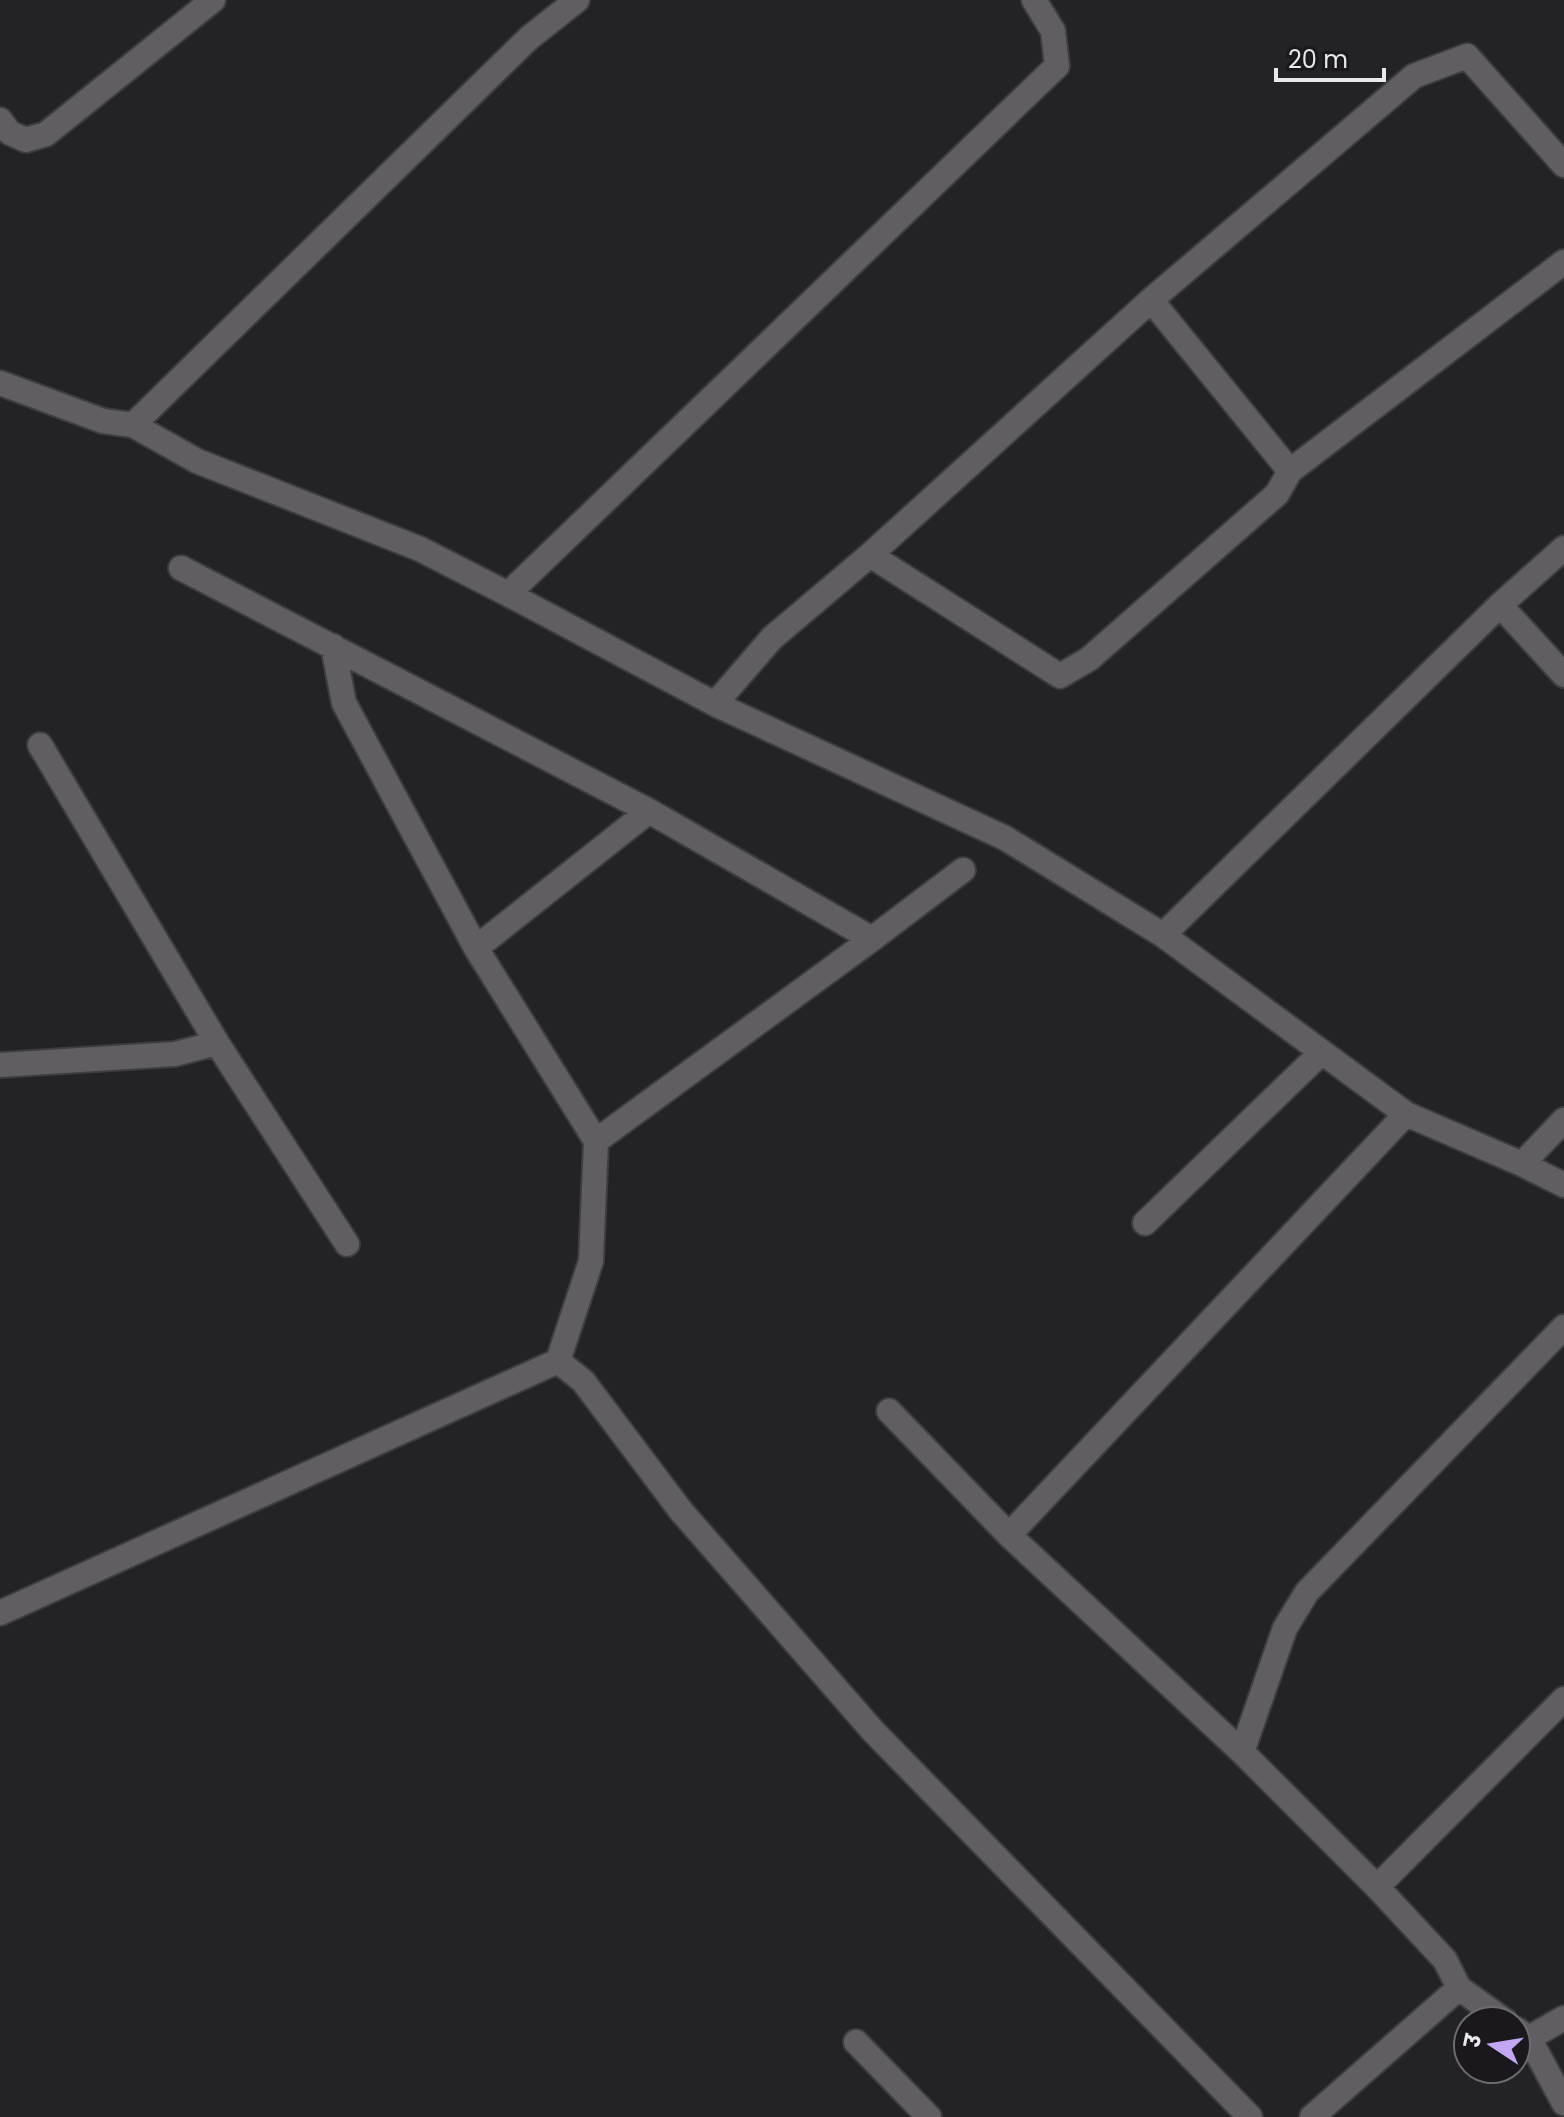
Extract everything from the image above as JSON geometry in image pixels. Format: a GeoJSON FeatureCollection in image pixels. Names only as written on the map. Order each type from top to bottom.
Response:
{"type":"FeatureCollection","features":[{"type":"Feature","properties":{"kind":"street"},"geometry":{"type":"LineString","coordinates":[[0,120],[10,133],[26,140],[46,134],[213,0]]}},
{"type":"Feature","properties":{"kind":"street"},"geometry":{"type":"LineString","coordinates":[[133,425],[529,38],[577,0]]}},
{"type":"Feature","properties":{"kind":"street"},"geometry":{"type":"LineString","coordinates":[[508,594],[1057,66],[1053,31],[1034,0]]}},
{"type":"Feature","properties":{"kind":"street"},"geometry":{"type":"LineString","coordinates":[[715,704],[772,638],[870,555],[1151,300],[1414,76],[1467,56],[1564,165]]}},
{"type":"Feature","properties":{"kind":"street"},"geometry":{"type":"LineString","coordinates":[[870,555],[1060,676],[1089,659],[1277,494],[1290,471],[1564,262]]}},
{"type":"Feature","properties":{"kind":"street"},"geometry":{"type":"LineString","coordinates":[[1151,300],[1290,471]]}},
{"type":"Feature","properties":{"kind":"street"},"geometry":{"type":"LineString","coordinates":[[0,383],[103,421],[133,425],[197,461],[420,549],[715,704],[1005,838],[1163,935],[1406,1114],[1564,1185]]}},
{"type":"Feature","properties":{"kind":"street"},"geometry":{"type":"LineString","coordinates":[[1163,935],[1500,605],[1564,548]]}},
{"type":"Feature","properties":{"kind":"street"},"geometry":{"type":"LineString","coordinates":[[181,568],[649,811],[872,939]]}},
{"type":"Feature","properties":{"kind":"street"},"geometry":{"type":"LineString","coordinates":[[1500,605],[1564,675]]}},
{"type":"Feature","properties":{"kind":"street"},"geometry":{"type":"LineString","coordinates":[[0,1613],[558,1361],[591,1261],[596,1141],[476,948],[344,703],[333,646]]}},
{"type":"Feature","properties":{"kind":"street"},"geometry":{"type":"LineString","coordinates":[[40,745],[217,1043],[347,1244]]}},
{"type":"Feature","properties":{"kind":"street"},"geometry":{"type":"LineString","coordinates":[[476,948],[649,811]]}},
{"type":"Feature","properties":{"kind":"street"},"geometry":{"type":"LineString","coordinates":[[596,1141],[963,870]]}},
{"type":"Feature","properties":{"kind":"street"},"geometry":{"type":"LineString","coordinates":[[0,1065],[175,1054],[217,1043]]}},
{"type":"Feature","properties":{"kind":"street"},"geometry":{"type":"LineString","coordinates":[[1145,1223],[1322,1052]]}},
{"type":"Feature","properties":{"kind":"street"},"geometry":{"type":"LineString","coordinates":[[1009,1535],[1406,1114]]}},
{"type":"Feature","properties":{"kind":"street"},"geometry":{"type":"LineString","coordinates":[[1522,1164],[1564,1120]]}},
{"type":"Feature","properties":{"kind":"street"},"geometry":{"type":"LineString","coordinates":[[1242,1752],[1285,1628],[1307,1592],[1564,1327]]}},
{"type":"Feature","properties":{"kind":"street"},"geometry":{"type":"LineString","coordinates":[[558,1361],[583,1381],[681,1511],[873,1731],[1250,2117]]}},
{"type":"Feature","properties":{"kind":"street"},"geometry":{"type":"LineString","coordinates":[[889,1411],[1009,1535],[1242,1752],[1377,1887],[1445,1960],[1459,1988],[1483,2005]]}},
{"type":"Feature","properties":{"kind":"street"},"geometry":{"type":"LineString","coordinates":[[1377,1887],[1564,1699]]}},
{"type":"Feature","properties":{"kind":"street"},"geometry":{"type":"LineString","coordinates":[[1312,2117],[1459,1988]]}},
{"type":"Feature","properties":{"kind":"street"},"geometry":{"type":"LineString","coordinates":[[1532,2029],[1564,2018]]}},
{"type":"Feature","properties":{"kind":"street"},"geometry":{"type":"LineString","coordinates":[[856,2042],[929,2117]]}},
{"type":"Feature","properties":{"kind":"street"},"geometry":{"type":"LineString","coordinates":[[1532,2050],[1564,2103]]}}]}
